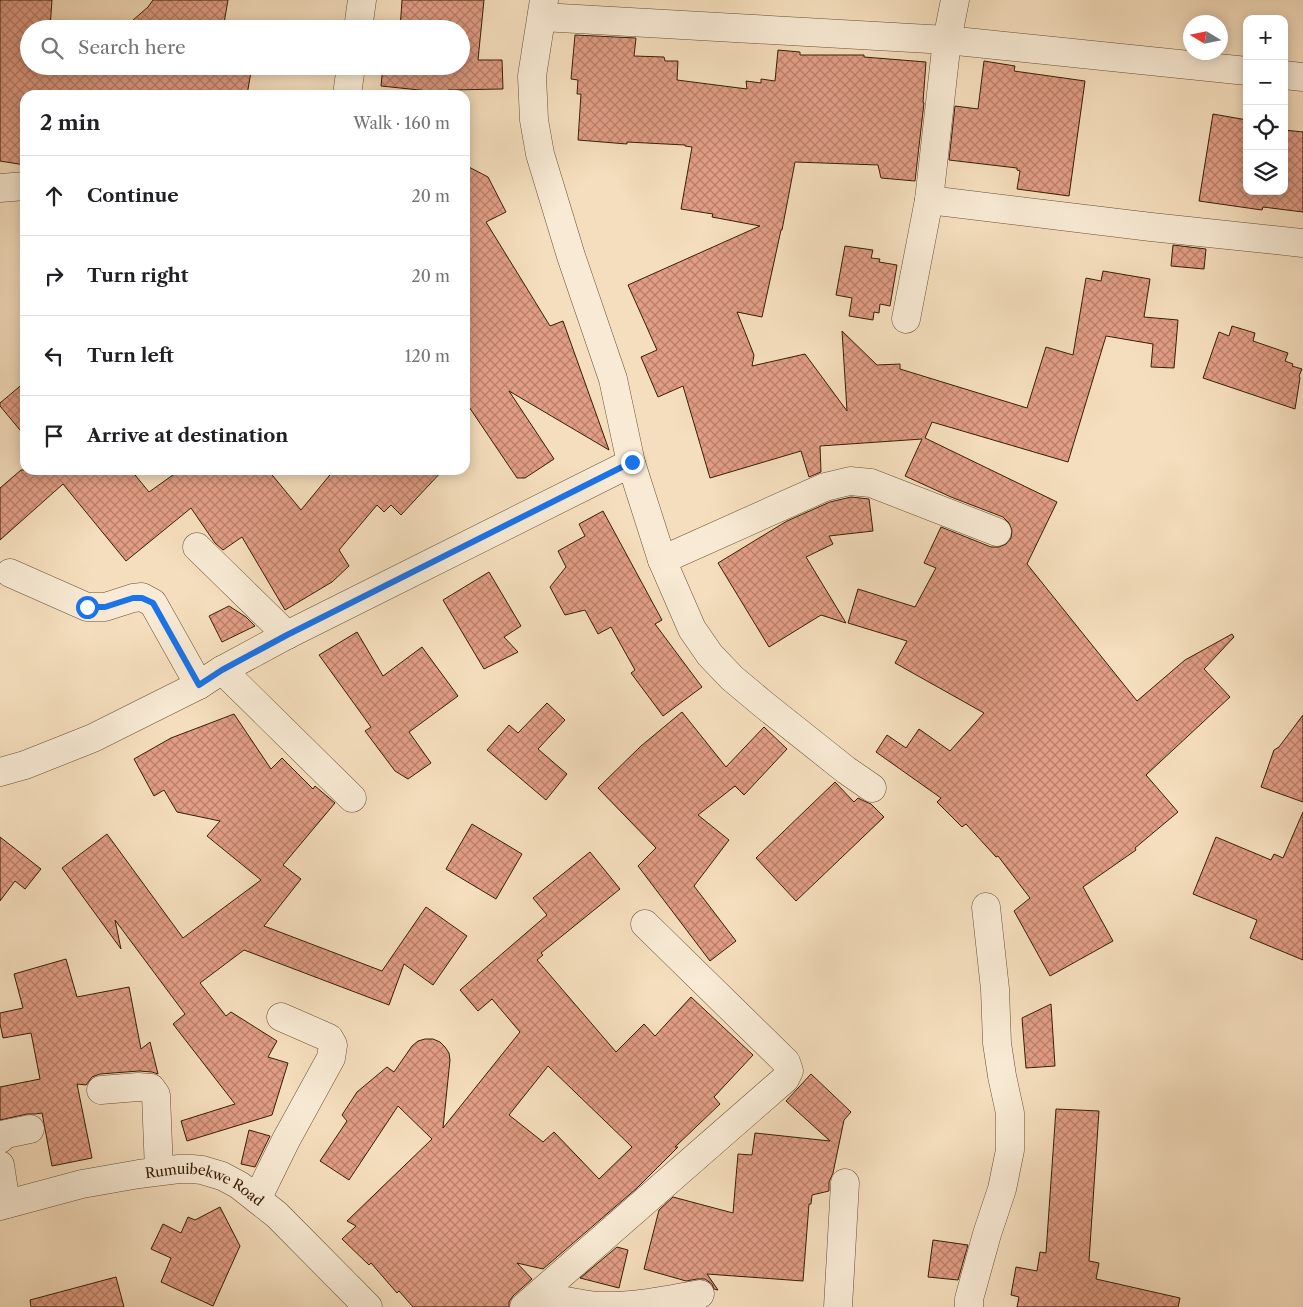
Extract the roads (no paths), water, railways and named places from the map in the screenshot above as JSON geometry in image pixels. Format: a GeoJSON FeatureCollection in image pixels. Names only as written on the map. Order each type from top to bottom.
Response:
{"type":"FeatureCollection","features":[{"type":"Feature","properties":{"kind":"street"},"geometry":{"type":"LineString","coordinates":[[359,20],[362,0]]}},
{"type":"Feature","properties":{"kind":"street"},"geometry":{"type":"LineString","coordinates":[[906,320],[929,200],[948,40],[955,0]]}},
{"type":"Feature","properties":{"kind":"street"},"geometry":{"type":"LineString","coordinates":[[872,788],[846,770],[732,678],[710,655],[692,628],[662,560],[632,462],[613,379],[571,256],[540,154],[534,120],[532,76],[543,8],[948,40],[1243,71]]}},
{"type":"Feature","properties":{"kind":"street"},"geometry":{"type":"LineString","coordinates":[[348,90],[350,75]]}},
{"type":"Feature","properties":{"kind":"street"},"geometry":{"type":"LineString","coordinates":[[1288,75],[1303,76]]}},
{"type":"Feature","properties":{"kind":"street"},"geometry":{"type":"LineString","coordinates":[[0,188],[20,186]]}},
{"type":"Feature","properties":{"kind":"street"},"geometry":{"type":"LineString","coordinates":[[929,200],[1303,243]]}},
{"type":"Feature","properties":{"kind":"street"},"geometry":{"type":"LineString","coordinates":[[0,772],[25,765],[93,738],[199,685],[222,670],[287,635],[632,462]]}},
{"type":"Feature","properties":{"kind":"street"},"geometry":{"type":"LineString","coordinates":[[662,560],[825,487],[850,481],[871,483],[997,532]]}},
{"type":"Feature","properties":{"kind":"street"},"geometry":{"type":"LineString","coordinates":[[197,547],[287,635]]}},
{"type":"Feature","properties":{"kind":"street"},"geometry":{"type":"LineString","coordinates":[[10,573],[87,607],[105,607],[133,598],[142,598],[153,603],[199,685]]}},
{"type":"Feature","properties":{"kind":"street"},"geometry":{"type":"LineString","coordinates":[[222,670],[352,798]]}},
{"type":"Feature","properties":{"kind":"street"},"geometry":{"type":"LineString","coordinates":[[968,1307],[1002,1189],[1010,1150],[1010,1113],[997,1043],[995,989],[986,907]]}},
{"type":"Feature","properties":{"kind":"street"},"geometry":{"type":"LineString","coordinates":[[531,1301],[785,1079],[789,1071],[786,1062],[645,924]]}},
{"type":"Feature","properties":{"kind":"street"},"geometry":{"type":"LineString","coordinates":[[257,1199],[330,1058],[333,1045],[329,1038],[281,1017]]}},
{"type":"Feature","properties":{"kind":"street"},"geometry":{"type":"LineString","coordinates":[[102,1090],[138,1087],[151,1088],[156,1096],[159,1172]]}},
{"type":"Feature","properties":{"kind":"street"},"geometry":{"type":"LineString","coordinates":[[0,1139],[6,1134],[30,1129]]}},
{"type":"Feature","properties":{"kind":"street"},"geometry":{"type":"LineString","coordinates":[[0,1165],[3,1205]]}},
{"type":"Feature","properties":{"kind":"street","name":"Rumuibekwe Road"},"geometry":{"type":"LineString","coordinates":[[3,1205],[82,1184],[179,1169],[202,1170],[222,1176],[239,1185],[277,1215],[368,1307]]}},
{"type":"Feature","properties":{"kind":"street"},"geometry":{"type":"LineString","coordinates":[[838,1307],[845,1183]]}},
{"type":"Feature","properties":{"kind":"street"},"geometry":{"type":"LineString","coordinates":[[531,1301],[597,1306],[627,1306],[700,1294]]}}]}
